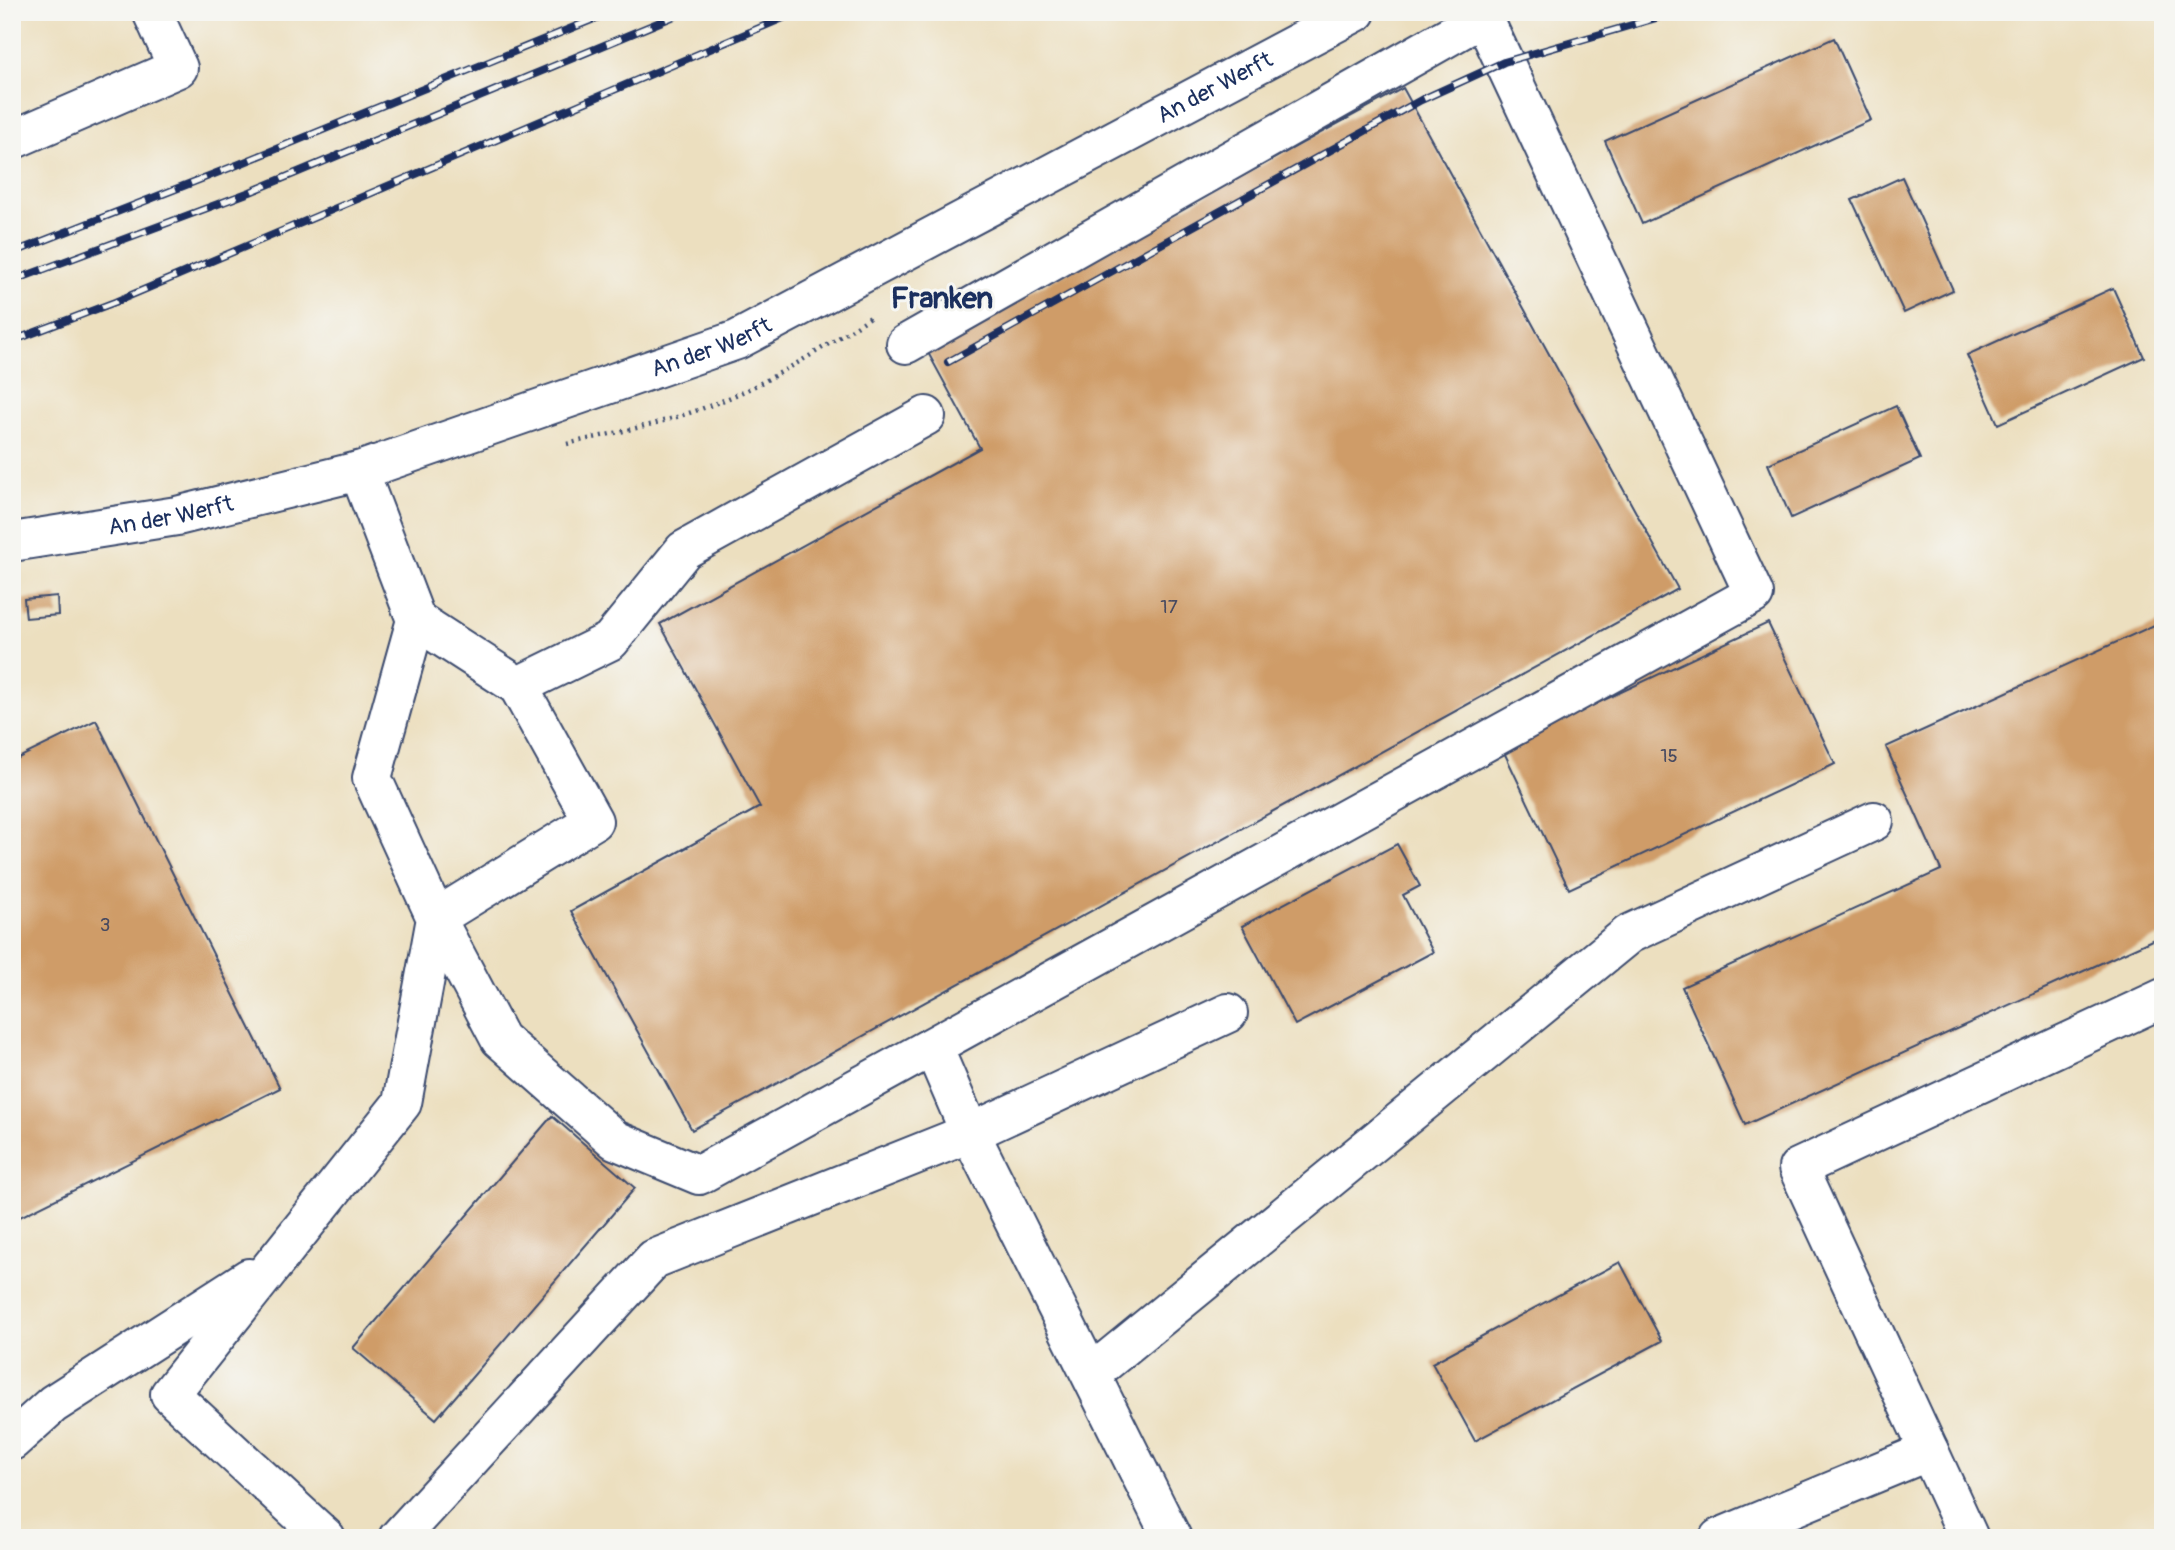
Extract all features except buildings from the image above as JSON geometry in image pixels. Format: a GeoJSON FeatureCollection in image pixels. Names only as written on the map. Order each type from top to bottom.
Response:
{"type":"FeatureCollection","features":[{"type":"Feature","properties":{"kind":"street"},"geometry":{"type":"LineString","coordinates":[[12,140],[178,68],[152,12]]}},
{"type":"Feature","properties":{"kind":"street","name":"An der Werft"},"geometry":{"type":"LineString","coordinates":[[12,542],[177,516],[359,471],[737,340],[1356,12]]}},
{"type":"Feature","properties":{"kind":"street"},"geometry":{"type":"LineString","coordinates":[[416,620],[372,778],[436,918],[500,1039],[615,1140],[699,1175],[1754,594],[1483,17],[906,344]]}},
{"type":"Feature","properties":{"kind":"street"},"geometry":{"type":"LineString","coordinates":[[518,686],[610,641],[684,550],[926,416]]}},
{"type":"Feature","properties":{"kind":"street"},"geometry":{"type":"LineString","coordinates":[[326,1538],[170,1394],[402,1103],[436,918],[593,821],[518,686],[416,620],[359,471]]}},
{"type":"Feature","properties":{"kind":"street"},"geometry":{"type":"LineString","coordinates":[[1091,1374],[1629,933],[1874,821]]}},
{"type":"Feature","properties":{"kind":"street"},"geometry":{"type":"LineString","coordinates":[[1969,1538],[1798,1168],[2163,998]]}},
{"type":"Feature","properties":{"kind":"street"},"geometry":{"type":"LineString","coordinates":[[398,1538],[654,1259],[970,1133],[1228,1013]]}},
{"type":"Feature","properties":{"kind":"street"},"geometry":{"type":"LineString","coordinates":[[933,1047],[970,1133],[1172,1538]]}},
{"type":"Feature","properties":{"kind":"street"},"geometry":{"type":"LineString","coordinates":[[12,1441],[53,1404],[276,1260]]}},
{"type":"Feature","properties":{"kind":"street"},"geometry":{"type":"LineString","coordinates":[[1719,1538],[1929,1451]]}},
{"type":"Feature","properties":{"kind":"railway"},"geometry":{"type":"LineString","coordinates":[[12,253],[237,165],[611,12]]}},
{"type":"Feature","properties":{"kind":"railway"},"geometry":{"type":"LineString","coordinates":[[12,281],[250,192],[684,12]]}},
{"type":"Feature","properties":{"kind":"railway"},"geometry":{"type":"LineString","coordinates":[[12,341],[115,302],[797,12]]}},
{"type":"Feature","properties":{"kind":"railway"},"geometry":{"type":"LineString","coordinates":[[948,362],[1421,100],[1504,62],[1677,12]]}},
{"type":"Feature","properties":{"kind":"district","name":"Franken"},"geometry":{"type":"Point","coordinates":[942,298]}}]}
